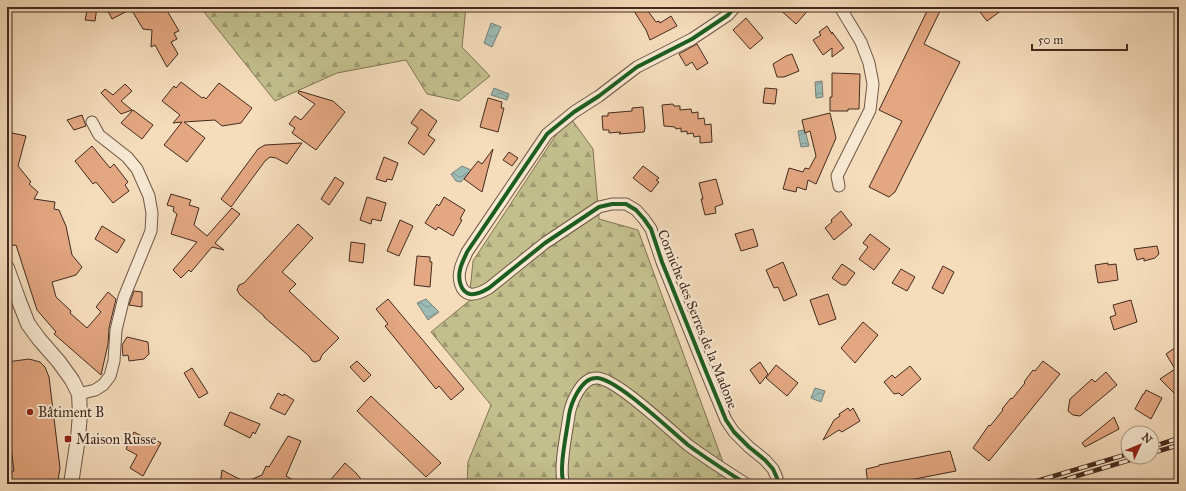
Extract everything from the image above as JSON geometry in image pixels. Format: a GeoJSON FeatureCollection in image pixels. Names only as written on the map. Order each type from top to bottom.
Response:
{"type":"FeatureCollection","features":[{"type":"Feature","properties":{"kind":"street","name":"Corniche des Serres de la Madone"},"geometry":{"type":"LineString","coordinates":[[735,7],[728,14],[692,39],[637,66],[599,96],[574,112],[547,134],[467,252],[460,269],[459,281],[463,290],[470,294],[479,293],[489,288],[545,243],[599,207],[612,204],[626,204],[636,210],[644,218],[651,229],[662,262],[726,420],[734,432],[773,469],[777,478],[776,484]]}},
{"type":"Feature","properties":{"kind":"street"},"geometry":{"type":"LineString","coordinates":[[839,186],[837,176],[870,110],[873,84],[869,63],[861,42],[840,7]]}},
{"type":"Feature","properties":{"kind":"street"},"geometry":{"type":"LineString","coordinates":[[79,394],[103,385],[110,376],[114,361],[116,330],[124,297],[151,231],[152,213],[149,196],[137,169],[127,157],[99,135],[92,122]]}},
{"type":"Feature","properties":{"kind":"street"},"geometry":{"type":"LineString","coordinates":[[7,268],[18,302],[28,324],[59,362],[72,380],[79,394],[80,420],[71,484]]}},
{"type":"Feature","properties":{"kind":"street"},"geometry":{"type":"LineString","coordinates":[[564,484],[562,466],[570,407],[578,392],[587,381],[596,378],[610,382],[650,411],[687,444],[746,484]]}},
{"type":"Feature","properties":{"kind":"green space"},"geometry":{"type":"Polygon","coordinates":[[[200,7],[466,7],[462,47],[490,76],[459,101],[427,94],[406,60],[337,73],[275,101],[200,7]]]}},
{"type":"Feature","properties":{"kind":"green space"},"geometry":{"type":"Polygon","coordinates":[[[572,120],[593,149],[599,219],[638,230],[731,484],[467,484],[468,462],[491,405],[431,332],[469,301],[473,261],[558,132],[572,120]]]}},
{"type":"Feature","properties":{"kind":"water"},"geometry":{"type":"Polygon","coordinates":[[[491,23],[501,27],[492,47],[484,43],[491,23]]]}},
{"type":"Feature","properties":{"kind":"water"},"geometry":{"type":"Polygon","coordinates":[[[822,81],[823,97],[816,98],[815,82],[822,81]]]}},
{"type":"Feature","properties":{"kind":"water"},"geometry":{"type":"Polygon","coordinates":[[[494,88],[509,94],[507,100],[491,95],[494,88]]]}},
{"type":"Feature","properties":{"kind":"water"},"geometry":{"type":"Polygon","coordinates":[[[805,130],[809,146],[801,147],[798,131],[805,130]]]}},
{"type":"Feature","properties":{"kind":"water"},"geometry":{"type":"Polygon","coordinates":[[[462,166],[471,170],[461,182],[456,181],[451,174],[462,166]]]}},
{"type":"Feature","properties":{"kind":"water"},"geometry":{"type":"Polygon","coordinates":[[[426,299],[439,312],[428,320],[417,303],[426,299]]]}},
{"type":"Feature","properties":{"kind":"water"},"geometry":{"type":"Polygon","coordinates":[[[815,388],[825,391],[821,402],[811,398],[815,388]]]}},
{"type":"Feature","properties":{"kind":"building"},"geometry":{"type":"Polygon","coordinates":[[[88,7],[97,7],[95,21],[85,20],[88,7]]]}},
{"type":"Feature","properties":{"kind":"building"},"geometry":{"type":"Polygon","coordinates":[[[106,7],[165,7],[179,31],[174,33],[177,39],[171,42],[178,54],[167,67],[155,45],[151,47],[152,30],[143,29],[131,9],[112,19],[106,7]]]}},
{"type":"Feature","properties":{"kind":"building"},"geometry":{"type":"Polygon","coordinates":[[[639,7],[645,7],[656,22],[659,21],[660,23],[671,16],[677,26],[650,40],[646,30],[634,11],[639,7]]]}},
{"type":"Feature","properties":{"kind":"building"},"geometry":{"type":"Polygon","coordinates":[[[777,7],[811,7],[796,24],[777,7]]]}},
{"type":"Feature","properties":{"kind":"building"},"geometry":{"type":"Polygon","coordinates":[[[929,7],[942,7],[924,44],[960,62],[895,192],[889,197],[869,187],[902,121],[879,110],[929,7]]]}},
{"type":"Feature","properties":{"kind":"building"},"geometry":{"type":"Polygon","coordinates":[[[976,7],[1006,7],[987,21],[976,7]]]}},
{"type":"Feature","properties":{"kind":"building"},"geometry":{"type":"Polygon","coordinates":[[[746,18],[763,38],[750,49],[733,30],[746,18]]]}},
{"type":"Feature","properties":{"kind":"building"},"geometry":{"type":"Polygon","coordinates":[[[827,26],[844,48],[832,57],[832,48],[823,55],[813,40],[821,35],[819,32],[827,26]]]}},
{"type":"Feature","properties":{"kind":"building"},"geometry":{"type":"Polygon","coordinates":[[[697,44],[708,63],[697,70],[692,62],[686,66],[679,54],[697,44]]]}},
{"type":"Feature","properties":{"kind":"building"},"geometry":{"type":"Polygon","coordinates":[[[792,54],[799,71],[784,77],[777,77],[773,64],[792,54]]]}},
{"type":"Feature","properties":{"kind":"building"},"geometry":{"type":"Polygon","coordinates":[[[832,73],[860,74],[859,109],[848,109],[848,111],[830,111],[830,97],[832,97],[832,73]]]}},
{"type":"Feature","properties":{"kind":"building"},"geometry":{"type":"Polygon","coordinates":[[[181,82],[202,98],[204,97],[206,99],[219,83],[252,108],[241,123],[222,126],[215,120],[184,122],[205,138],[187,162],[164,145],[182,122],[173,123],[180,115],[162,101],[174,86],[176,88],[181,82]]]}},
{"type":"Feature","properties":{"kind":"building"},"geometry":{"type":"Polygon","coordinates":[[[125,84],[132,91],[121,101],[132,110],[121,114],[101,93],[105,89],[113,95],[125,84]]]}},
{"type":"Feature","properties":{"kind":"building"},"geometry":{"type":"Polygon","coordinates":[[[765,88],[777,89],[775,104],[763,103],[765,88]]]}},
{"type":"Feature","properties":{"kind":"building"},"geometry":{"type":"Polygon","coordinates":[[[299,91],[333,101],[345,112],[316,150],[292,133],[295,128],[289,124],[295,116],[301,120],[315,104],[298,93],[299,91]]]}},
{"type":"Feature","properties":{"kind":"building"},"geometry":{"type":"Polygon","coordinates":[[[488,98],[502,102],[501,108],[504,108],[498,132],[480,127],[488,98]]]}},
{"type":"Feature","properties":{"kind":"building"},"geometry":{"type":"Polygon","coordinates":[[[673,104],[674,106],[680,106],[680,110],[691,109],[692,113],[698,112],[698,119],[704,118],[705,125],[711,124],[712,142],[700,143],[700,136],[694,137],[693,133],[687,134],[687,131],[681,132],[681,128],[676,129],[675,127],[664,126],[662,105],[673,104]]]}},
{"type":"Feature","properties":{"kind":"building"},"geometry":{"type":"Polygon","coordinates":[[[643,107],[644,132],[619,134],[621,132],[609,133],[609,130],[603,130],[602,116],[608,116],[608,113],[632,111],[632,108],[643,107]]]}},
{"type":"Feature","properties":{"kind":"building"},"geometry":{"type":"Polygon","coordinates":[[[421,109],[437,121],[428,135],[435,140],[424,155],[408,143],[418,128],[411,123],[421,109]]]}},
{"type":"Feature","properties":{"kind":"building"},"geometry":{"type":"Polygon","coordinates":[[[133,110],[153,125],[142,139],[121,123],[133,110]]]}},
{"type":"Feature","properties":{"kind":"building"},"geometry":{"type":"Polygon","coordinates":[[[830,113],[836,138],[816,184],[808,180],[806,190],[797,187],[796,192],[783,189],[789,168],[803,172],[805,168],[809,169],[816,156],[810,131],[805,133],[802,120],[830,113]]]}},
{"type":"Feature","properties":{"kind":"building"},"geometry":{"type":"Polygon","coordinates":[[[82,115],[86,126],[74,130],[67,120],[82,115]]]}},
{"type":"Feature","properties":{"kind":"building"},"geometry":{"type":"Polygon","coordinates":[[[12,133],[26,136],[18,166],[31,182],[29,184],[38,192],[34,199],[55,202],[54,209],[59,210],[66,226],[72,255],[82,267],[76,275],[52,282],[56,297],[71,311],[70,313],[87,328],[101,312],[96,307],[108,292],[116,299],[109,328],[108,344],[101,375],[54,334],[56,332],[37,310],[16,245],[7,246],[7,152],[12,133]]]}},
{"type":"Feature","properties":{"kind":"building"},"geometry":{"type":"Polygon","coordinates":[[[302,143],[287,164],[276,158],[270,157],[265,161],[231,207],[221,199],[258,149],[265,145],[302,143]]]}},
{"type":"Feature","properties":{"kind":"building"},"geometry":{"type":"Polygon","coordinates":[[[92,146],[110,168],[114,164],[128,182],[125,185],[129,191],[113,203],[96,182],[93,184],[75,161],[92,146]]]}},
{"type":"Feature","properties":{"kind":"building"},"geometry":{"type":"Polygon","coordinates":[[[493,149],[482,192],[464,179],[478,161],[482,164],[493,149]]]}},
{"type":"Feature","properties":{"kind":"building"},"geometry":{"type":"Polygon","coordinates":[[[509,152],[518,158],[512,166],[503,160],[509,152]]]}},
{"type":"Feature","properties":{"kind":"building"},"geometry":{"type":"Polygon","coordinates":[[[384,157],[398,163],[392,180],[387,179],[386,182],[376,179],[384,157]]]}},
{"type":"Feature","properties":{"kind":"building"},"geometry":{"type":"Polygon","coordinates":[[[643,166],[659,178],[656,180],[659,182],[651,192],[633,178],[643,166]]]}},
{"type":"Feature","properties":{"kind":"building"},"geometry":{"type":"Polygon","coordinates":[[[335,177],[344,183],[329,205],[321,199],[335,177]]]}},
{"type":"Feature","properties":{"kind":"building"},"geometry":{"type":"Polygon","coordinates":[[[716,179],[723,204],[715,207],[716,213],[705,215],[699,183],[716,179]]]}},
{"type":"Feature","properties":{"kind":"building"},"geometry":{"type":"Polygon","coordinates":[[[171,194],[191,200],[189,205],[199,208],[194,225],[207,236],[232,208],[240,214],[215,243],[224,250],[212,247],[191,272],[189,270],[181,278],[173,270],[197,242],[171,234],[177,214],[173,211],[174,207],[167,205],[171,194]]]}},
{"type":"Feature","properties":{"kind":"building"},"geometry":{"type":"Polygon","coordinates":[[[367,197],[386,203],[381,221],[372,219],[371,224],[360,220],[367,197]]]}},
{"type":"Feature","properties":{"kind":"building"},"geometry":{"type":"Polygon","coordinates":[[[444,197],[465,210],[460,219],[462,220],[453,236],[438,227],[436,230],[425,223],[437,204],[439,206],[444,197]]]}},
{"type":"Feature","properties":{"kind":"building"},"geometry":{"type":"Polygon","coordinates":[[[841,211],[852,225],[834,240],[825,228],[841,211]]]}},
{"type":"Feature","properties":{"kind":"building"},"geometry":{"type":"Polygon","coordinates":[[[400,220],[413,226],[399,256],[387,251],[400,220]]]}},
{"type":"Feature","properties":{"kind":"building"},"geometry":{"type":"Polygon","coordinates":[[[298,224],[313,238],[282,272],[296,284],[289,291],[339,338],[322,355],[320,360],[315,362],[312,361],[309,356],[240,295],[237,290],[239,285],[244,283],[298,224]]]}},
{"type":"Feature","properties":{"kind":"building"},"geometry":{"type":"Polygon","coordinates":[[[102,226],[125,240],[117,253],[95,239],[102,226]]]}},
{"type":"Feature","properties":{"kind":"building"},"geometry":{"type":"Polygon","coordinates":[[[753,229],[758,246],[741,251],[735,234],[753,229]]]}},
{"type":"Feature","properties":{"kind":"building"},"geometry":{"type":"Polygon","coordinates":[[[870,234],[890,249],[874,270],[859,259],[868,247],[863,243],[870,234]]]}},
{"type":"Feature","properties":{"kind":"building"},"geometry":{"type":"Polygon","coordinates":[[[351,242],[365,244],[363,263],[349,261],[351,242]]]}},
{"type":"Feature","properties":{"kind":"building"},"geometry":{"type":"Polygon","coordinates":[[[1157,246],[1159,254],[1155,258],[1144,261],[1144,258],[1137,260],[1134,249],[1157,246]]]}},
{"type":"Feature","properties":{"kind":"building"},"geometry":{"type":"Polygon","coordinates":[[[417,256],[430,257],[430,262],[432,262],[430,287],[414,285],[417,256]]]}},
{"type":"Feature","properties":{"kind":"building"},"geometry":{"type":"Polygon","coordinates":[[[783,262],[797,295],[784,301],[778,287],[774,288],[766,270],[783,262]]]}},
{"type":"Feature","properties":{"kind":"building"},"geometry":{"type":"Polygon","coordinates":[[[1108,263],[1108,265],[1116,264],[1118,280],[1098,283],[1095,265],[1108,263]]]}},
{"type":"Feature","properties":{"kind":"building"},"geometry":{"type":"Polygon","coordinates":[[[842,264],[855,273],[846,285],[842,285],[832,278],[842,264]]]}},
{"type":"Feature","properties":{"kind":"building"},"geometry":{"type":"Polygon","coordinates":[[[943,266],[954,272],[943,294],[932,288],[943,266]]]}},
{"type":"Feature","properties":{"kind":"building"},"geometry":{"type":"Polygon","coordinates":[[[901,269],[915,277],[907,291],[892,283],[901,269]]]}},
{"type":"Feature","properties":{"kind":"building"},"geometry":{"type":"Polygon","coordinates":[[[134,291],[142,292],[142,307],[129,305],[134,291]]]}},
{"type":"Feature","properties":{"kind":"building"},"geometry":{"type":"Polygon","coordinates":[[[828,294],[836,319],[819,325],[810,300],[828,294]]]}},
{"type":"Feature","properties":{"kind":"building"},"geometry":{"type":"Polygon","coordinates":[[[388,299],[464,389],[451,400],[439,386],[436,389],[385,326],[388,324],[376,309],[388,299]]]}},
{"type":"Feature","properties":{"kind":"building"},"geometry":{"type":"Polygon","coordinates":[[[1131,300],[1137,322],[1114,330],[1110,317],[1116,315],[1113,305],[1131,300]]]}},
{"type":"Feature","properties":{"kind":"building"},"geometry":{"type":"Polygon","coordinates":[[[863,322],[878,335],[855,363],[841,348],[863,322]]]}},
{"type":"Feature","properties":{"kind":"building"},"geometry":{"type":"Polygon","coordinates":[[[127,337],[148,342],[149,354],[144,359],[129,361],[128,355],[123,356],[122,345],[127,337]]]}},
{"type":"Feature","properties":{"kind":"building"},"geometry":{"type":"Polygon","coordinates":[[[1179,345],[1179,398],[1160,379],[1175,369],[1166,354],[1179,345]]]}},
{"type":"Feature","properties":{"kind":"building","name":"Bâtiment B"},"geometry":{"type":"Polygon","coordinates":[[[29,359],[40,362],[45,367],[49,377],[60,468],[58,480],[54,484],[7,484],[7,472],[14,471],[11,447],[7,448],[7,362],[29,359]]]}},
{"type":"Feature","properties":{"kind":"building"},"geometry":{"type":"Polygon","coordinates":[[[357,361],[371,375],[364,382],[350,367],[357,361]]]}},
{"type":"Feature","properties":{"kind":"building"},"geometry":{"type":"Polygon","coordinates":[[[1043,361],[1060,374],[989,461],[973,448],[989,425],[990,426],[1003,410],[1002,409],[1025,383],[1024,382],[1033,370],[1035,371],[1043,361]]]}},
{"type":"Feature","properties":{"kind":"building"},"geometry":{"type":"Polygon","coordinates":[[[760,362],[768,374],[760,384],[750,370],[760,362]]]}},
{"type":"Feature","properties":{"kind":"building"},"geometry":{"type":"Polygon","coordinates":[[[776,365],[798,383],[787,396],[766,378],[776,365]]]}},
{"type":"Feature","properties":{"kind":"building"},"geometry":{"type":"Polygon","coordinates":[[[910,366],[921,379],[902,396],[899,393],[894,394],[884,382],[892,375],[895,378],[910,366]]]}},
{"type":"Feature","properties":{"kind":"building"},"geometry":{"type":"Polygon","coordinates":[[[192,368],[208,393],[199,398],[184,373],[192,368]]]}},
{"type":"Feature","properties":{"kind":"building"},"geometry":{"type":"Polygon","coordinates":[[[1106,372],[1117,385],[1080,416],[1073,415],[1068,411],[1070,399],[1092,379],[1095,382],[1106,372]]]}},
{"type":"Feature","properties":{"kind":"building"},"geometry":{"type":"Polygon","coordinates":[[[1146,390],[1162,398],[1151,419],[1135,409],[1146,390]]]}},
{"type":"Feature","properties":{"kind":"building"},"geometry":{"type":"Polygon","coordinates":[[[278,393],[283,396],[284,394],[294,400],[285,415],[270,408],[278,393]]]}},
{"type":"Feature","properties":{"kind":"building"},"geometry":{"type":"Polygon","coordinates":[[[371,396],[441,463],[426,477],[357,411],[371,396]]]}},
{"type":"Feature","properties":{"kind":"building"},"geometry":{"type":"Polygon","coordinates":[[[848,408],[850,411],[853,408],[860,421],[842,432],[839,430],[823,440],[834,420],[840,416],[839,414],[848,408]]]}},
{"type":"Feature","properties":{"kind":"building"},"geometry":{"type":"Polygon","coordinates":[[[230,412],[260,424],[255,434],[253,432],[250,438],[224,425],[230,412]]]}},
{"type":"Feature","properties":{"kind":"building"},"geometry":{"type":"Polygon","coordinates":[[[1114,417],[1119,429],[1085,447],[1082,443],[1114,417]]]}},
{"type":"Feature","properties":{"kind":"building"},"geometry":{"type":"Polygon","coordinates":[[[134,432],[147,439],[148,436],[161,443],[143,476],[130,468],[137,455],[126,449],[134,432]]]}},
{"type":"Feature","properties":{"kind":"building"},"geometry":{"type":"Polygon","coordinates":[[[288,436],[301,441],[286,476],[301,484],[220,484],[222,470],[245,482],[262,475],[266,466],[269,467],[288,436]]]}},
{"type":"Feature","properties":{"kind":"building"},"geometry":{"type":"Polygon","coordinates":[[[950,451],[956,471],[889,484],[868,484],[866,469],[950,451]]]}},
{"type":"Feature","properties":{"kind":"building"},"geometry":{"type":"Polygon","coordinates":[[[345,463],[356,473],[365,484],[327,484],[345,463]]]}},
{"type":"Feature","properties":{"kind":"railway"},"geometry":{"type":"LineString","coordinates":[[1160,444],[1179,438]]}},
{"type":"Feature","properties":{"kind":"railway"},"geometry":{"type":"LineString","coordinates":[[1160,451],[1179,445]]}},
{"type":"Feature","properties":{"kind":"railway"},"geometry":{"type":"LineString","coordinates":[[1027,484],[1120,456]]}},
{"type":"Feature","properties":{"kind":"railway"},"geometry":{"type":"LineString","coordinates":[[1050,484],[1120,463]]}},
{"type":"Feature","properties":{"kind":"cycle path"},"geometry":{"type":"LineString","coordinates":[[735,7],[728,15],[692,39],[637,67],[599,96],[574,112],[547,134],[467,252],[462,263],[459,277],[460,284],[464,291],[470,294],[475,294],[489,288],[545,243],[599,207],[612,204],[626,204],[636,210],[651,229],[662,262],[726,420],[734,432],[773,469],[777,478],[776,484]]}},
{"type":"Feature","properties":{"kind":"cycle path"},"geometry":{"type":"LineString","coordinates":[[564,484],[562,478],[562,460],[570,410],[574,398],[581,387],[586,382],[596,378],[605,380],[629,395],[688,445],[746,484]]}},
{"type":"Feature","properties":{"kind":"place","name":"Bâtiment B"},"geometry":{"type":"Point","coordinates":[30,412]}},
{"type":"Feature","properties":{"kind":"place","name":"Maison Russe"},"geometry":{"type":"Point","coordinates":[68,439]}}]}
